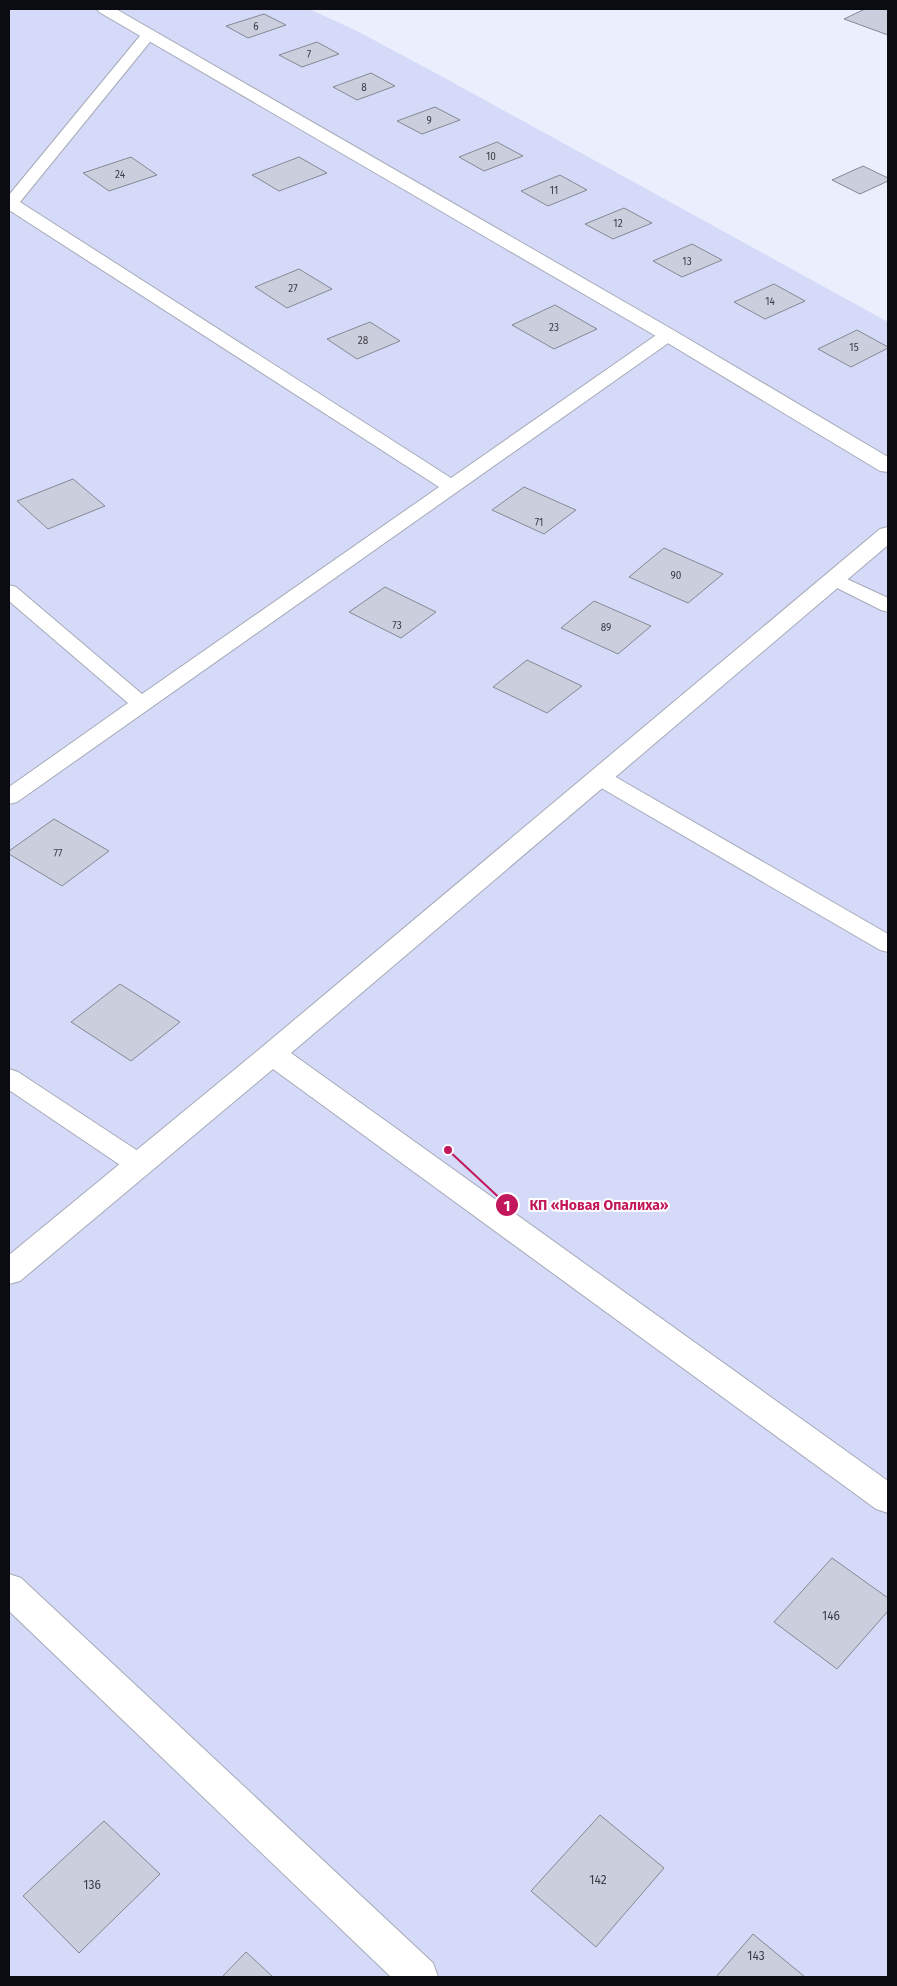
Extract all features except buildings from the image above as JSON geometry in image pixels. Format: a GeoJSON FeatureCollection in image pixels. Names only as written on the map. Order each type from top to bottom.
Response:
{"type":"FeatureCollection","features":[{"type":"Feature","properties":{"kind":"street"},"geometry":{"type":"LineString","coordinates":[[105,9],[668,335],[888,466]]}},
{"type":"Feature","properties":{"kind":"street"},"geometry":{"type":"LineString","coordinates":[[9,1272],[272,1054],[888,534]]}},
{"type":"Feature","properties":{"kind":"street"},"geometry":{"type":"LineString","coordinates":[[272,1054],[888,1499]]}},
{"type":"Feature","properties":{"kind":"street"},"geometry":{"type":"LineString","coordinates":[[9,1589],[419,1977]]}},
{"type":"Feature","properties":{"kind":"lane"},"geometry":{"type":"LineString","coordinates":[[149,34],[10,204],[452,487]]}},
{"type":"Feature","properties":{"kind":"lane"},"geometry":{"type":"LineString","coordinates":[[9,797],[668,335]]}},
{"type":"Feature","properties":{"kind":"lane"},"geometry":{"type":"LineString","coordinates":[[834,579],[888,606]]}},
{"type":"Feature","properties":{"kind":"lane"},"geometry":{"type":"LineString","coordinates":[[9,591],[142,704]]}},
{"type":"Feature","properties":{"kind":"lane"},"geometry":{"type":"LineString","coordinates":[[599,777],[888,944]]}},
{"type":"Feature","properties":{"kind":"lane"},"geometry":{"type":"LineString","coordinates":[[9,1078],[138,1164]]}},
{"type":"Feature","properties":{"kind":"shaded area"},"geometry":{"type":"Polygon","coordinates":[[[9,9],[309,9],[357,31],[441,76],[888,322],[888,1977],[9,1977],[9,9]]]}},
{"type":"Feature","properties":{"kind":"place","name":"КП «Новая Опалиха»"},"geometry":{"type":"Point","coordinates":[448,1150]}}]}
